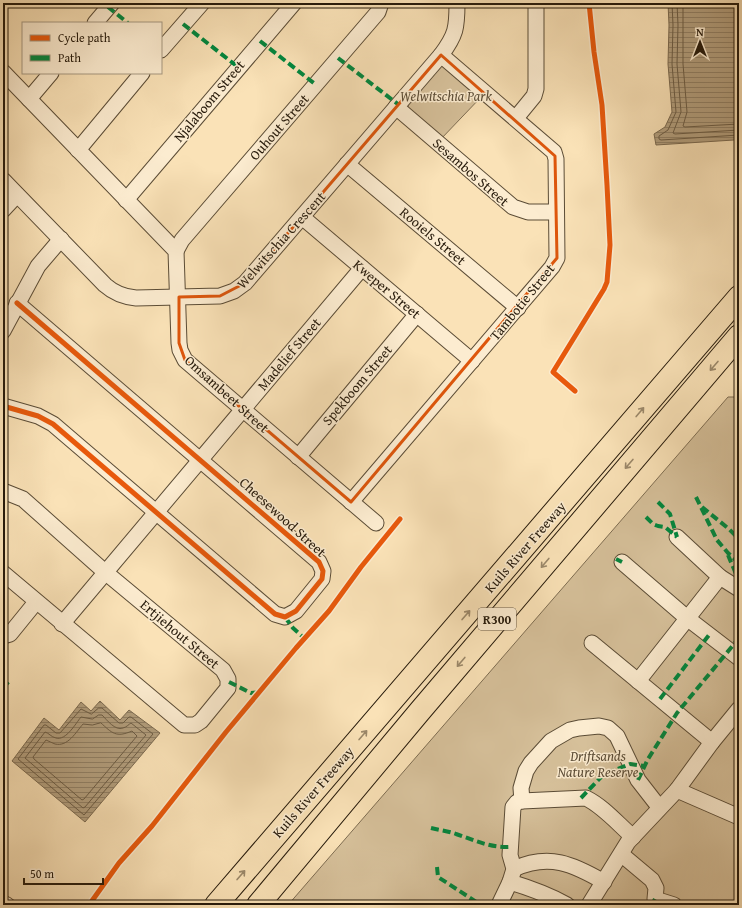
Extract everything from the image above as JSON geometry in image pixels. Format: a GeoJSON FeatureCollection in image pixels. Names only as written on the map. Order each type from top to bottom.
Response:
{"type":"FeatureCollection","features":[{"type":"Feature","properties":{"kind":"highway","name":"Kuils River Freeway"},"geometry":{"type":"LineString","coordinates":[[216,905],[739,297]]}},
{"type":"Feature","properties":{"kind":"highway","name":"Kuils River Freeway"},"geometry":{"type":"LineString","coordinates":[[258,905],[420,710],[739,336]]}},
{"type":"Feature","properties":{"kind":"street"},"geometry":{"type":"LineString","coordinates":[[96,22],[112,3]]}},
{"type":"Feature","properties":{"kind":"street"},"geometry":{"type":"LineString","coordinates":[[162,49],[202,3]]}},
{"type":"Feature","properties":{"kind":"street","name":"Njalaboom Street"},"geometry":{"type":"LineString","coordinates":[[126,200],[294,3]]}},
{"type":"Feature","properties":{"kind":"street","name":"Ouhout Street"},"geometry":{"type":"LineString","coordinates":[[176,251],[182,240],[378,12],[382,3]]}},
{"type":"Feature","properties":{"kind":"street","name":"Welwitschia Crescent"},"geometry":{"type":"LineString","coordinates":[[3,180],[105,285],[116,293],[136,298],[220,296],[227,294],[240,288],[245,283],[441,55],[452,41],[456,32],[458,22],[458,3]]}},
{"type":"Feature","properties":{"kind":"street"},"geometry":{"type":"LineString","coordinates":[[516,118],[534,96],[536,89],[536,3]]}},
{"type":"Feature","properties":{"kind":"street","name":"Tambotie Street"},"geometry":{"type":"LineString","coordinates":[[351,502],[518,308],[555,262],[557,254],[556,159],[554,152],[441,55]]}},
{"type":"Feature","properties":{"kind":"street"},"geometry":{"type":"LineString","coordinates":[[3,72],[176,251]]}},
{"type":"Feature","properties":{"kind":"street"},"geometry":{"type":"LineString","coordinates":[[29,99],[50,74]]}},
{"type":"Feature","properties":{"kind":"street"},"geometry":{"type":"LineString","coordinates":[[78,150],[141,74]]}},
{"type":"Feature","properties":{"kind":"street","name":"Sesambos Street"},"geometry":{"type":"LineString","coordinates":[[396,107],[513,208],[528,212],[556,212]]}},
{"type":"Feature","properties":{"kind":"street","name":"Rooiels Street"},"geometry":{"type":"LineString","coordinates":[[348,164],[518,308]]}},
{"type":"Feature","properties":{"kind":"street"},"geometry":{"type":"LineString","coordinates":[[3,210],[18,195]]}},
{"type":"Feature","properties":{"kind":"street","name":"Kweper Street"},"geometry":{"type":"LineString","coordinates":[[302,217],[472,361]]}},
{"type":"Feature","properties":{"kind":"street"},"geometry":{"type":"LineString","coordinates":[[3,331],[38,266],[61,240]]}},
{"type":"Feature","properties":{"kind":"street","name":"Omsambeet Street"},"geometry":{"type":"LineString","coordinates":[[176,251],[179,343],[185,360],[376,523]]}},
{"type":"Feature","properties":{"kind":"street","name":"Madelief Street"},"geometry":{"type":"LineString","coordinates":[[62,624],[362,268]]}},
{"type":"Feature","properties":{"kind":"street","name":"Cheesewood Street"},"geometry":{"type":"LineString","coordinates":[[3,406],[38,416],[53,424],[271,612],[285,617],[296,611],[322,579],[323,571],[320,564],[17,303]]}},
{"type":"Feature","properties":{"kind":"street","name":"Spekboom Street"},"geometry":{"type":"LineString","coordinates":[[298,457],[417,314]]}},
{"type":"Feature","properties":{"kind":"street","name":"Ertjiehout Street"},"geometry":{"type":"LineString","coordinates":[[3,491],[23,499],[106,572],[225,672],[228,679],[228,688],[201,721],[191,726],[180,723],[3,574]]}},
{"type":"Feature","properties":{"kind":"street"},"geometry":{"type":"LineString","coordinates":[[677,537],[720,577],[739,589]]}},
{"type":"Feature","properties":{"kind":"street"},"geometry":{"type":"LineString","coordinates":[[622,562],[688,618],[739,658]]}},
{"type":"Feature","properties":{"kind":"street"},"geometry":{"type":"LineString","coordinates":[[638,681],[720,577]]}},
{"type":"Feature","properties":{"kind":"street"},"geometry":{"type":"LineString","coordinates":[[3,636],[10,634],[36,602]]}},
{"type":"Feature","properties":{"kind":"street"},"geometry":{"type":"LineString","coordinates":[[592,643],[712,742]]}},
{"type":"Feature","properties":{"kind":"street"},"geometry":{"type":"LineString","coordinates":[[589,905],[633,837],[659,807],[677,790],[712,742],[739,709]]}},
{"type":"Feature","properties":{"kind":"street"},"geometry":{"type":"LineString","coordinates":[[522,801],[521,788],[526,771],[531,763],[551,741],[570,730],[600,726],[608,728],[617,736],[638,780],[659,807]]}},
{"type":"Feature","properties":{"kind":"street"},"geometry":{"type":"LineString","coordinates":[[677,790],[739,816]]}},
{"type":"Feature","properties":{"kind":"street"},"geometry":{"type":"LineString","coordinates":[[499,905],[512,875],[510,855],[512,811],[515,804],[522,801],[586,798],[593,801],[633,837]]}},
{"type":"Feature","properties":{"kind":"street"},"geometry":{"type":"LineString","coordinates":[[621,854],[652,880],[656,888],[655,899],[674,905]]}},
{"type":"Feature","properties":{"kind":"street"},"geometry":{"type":"LineString","coordinates":[[512,875],[531,862],[564,863],[585,870],[604,882]]}},
{"type":"Feature","properties":{"kind":"street"},"geometry":{"type":"LineString","coordinates":[[512,875],[529,887],[553,897],[567,905]]}},
{"type":"Feature","properties":{"kind":"street"},"geometry":{"type":"LineString","coordinates":[[3,902],[7,905]]}},
{"type":"Feature","properties":{"kind":"highlighted area"},"geometry":{"type":"Polygon","coordinates":[[[441,55],[555,156],[557,258],[351,502],[185,360],[179,343],[179,297],[220,296],[245,283],[441,55]]]}},
{"type":"Feature","properties":{"kind":"green space","name":"Welwitschia Park"},"geometry":{"type":"Polygon","coordinates":[[[443,65],[483,95],[440,140],[408,108],[408,104],[439,67],[443,65]]]}},
{"type":"Feature","properties":{"kind":"green space","name":"Driftsands Nature Reserve"},"geometry":{"type":"Polygon","coordinates":[[[728,397],[739,397],[739,905],[288,905],[728,397]]]}},
{"type":"Feature","properties":{"kind":"water"},"geometry":{"type":"Polygon","coordinates":[[[668,3],[739,3],[739,139],[656,145],[654,134],[665,127],[672,112],[668,64],[668,3]]]}},
{"type":"Feature","properties":{"kind":"water"},"geometry":{"type":"Polygon","coordinates":[[[100,701],[120,720],[129,710],[160,733],[85,822],[12,761],[44,718],[59,730],[81,702],[91,711],[100,701]]]}},
{"type":"Feature","properties":{"kind":"marked path"},"geometry":{"type":"LineString","coordinates":[[108,7],[127,22]]}},
{"type":"Feature","properties":{"kind":"marked path"},"geometry":{"type":"LineString","coordinates":[[183,24],[238,67]]}},
{"type":"Feature","properties":{"kind":"marked path"},"geometry":{"type":"LineString","coordinates":[[260,41],[315,84]]}},
{"type":"Feature","properties":{"kind":"marked path"},"geometry":{"type":"LineString","coordinates":[[338,58],[399,105]]}},
{"type":"Feature","properties":{"kind":"marked path"},"geometry":{"type":"LineString","coordinates":[[696,497],[717,540],[739,563]]}},
{"type":"Feature","properties":{"kind":"marked path"},"geometry":{"type":"LineString","coordinates":[[658,502],[670,514],[677,537]]}},
{"type":"Feature","properties":{"kind":"marked path"},"geometry":{"type":"LineString","coordinates":[[702,507],[739,539]]}},
{"type":"Feature","properties":{"kind":"marked path"},"geometry":{"type":"LineString","coordinates":[[646,517],[653,524],[665,527],[677,537]]}},
{"type":"Feature","properties":{"kind":"marked path"},"geometry":{"type":"LineString","coordinates":[[728,555],[739,581]]}},
{"type":"Feature","properties":{"kind":"marked path"},"geometry":{"type":"LineString","coordinates":[[616,559],[622,562]]}},
{"type":"Feature","properties":{"kind":"marked path"},"geometry":{"type":"LineString","coordinates":[[285,617],[293,628],[304,638]]}},
{"type":"Feature","properties":{"kind":"marked path"},"geometry":{"type":"LineString","coordinates":[[660,699],[709,635]]}},
{"type":"Feature","properties":{"kind":"marked path"},"geometry":{"type":"LineString","coordinates":[[638,780],[648,759],[677,713],[739,638]]}},
{"type":"Feature","properties":{"kind":"marked path"},"geometry":{"type":"LineString","coordinates":[[3,688],[10,680]]}},
{"type":"Feature","properties":{"kind":"marked path"},"geometry":{"type":"LineString","coordinates":[[229,682],[251,693],[260,692]]}},
{"type":"Feature","properties":{"kind":"marked path"},"geometry":{"type":"LineString","coordinates":[[581,798],[603,775],[630,764],[644,766]]}},
{"type":"Feature","properties":{"kind":"marked path"},"geometry":{"type":"LineString","coordinates":[[431,828],[453,833],[489,845],[510,847]]}},
{"type":"Feature","properties":{"kind":"marked path"},"geometry":{"type":"LineString","coordinates":[[437,867],[438,877],[481,905]]}},
{"type":"Feature","properties":{"kind":"marked path"},"geometry":{"type":"LineString","coordinates":[[652,905],[655,899]]}},
{"type":"Feature","properties":{"kind":"cycle path"},"geometry":{"type":"LineString","coordinates":[[575,391],[553,372],[604,289],[607,282],[610,245],[602,105],[594,52],[589,3]]}},
{"type":"Feature","properties":{"kind":"cycle path"},"geometry":{"type":"LineString","coordinates":[[3,406],[38,416],[53,424],[275,614],[285,617],[296,611],[322,579],[323,571],[319,562],[17,303]]}},
{"type":"Feature","properties":{"kind":"cycle path"},"geometry":{"type":"LineString","coordinates":[[89,905],[119,863],[152,826],[226,732],[329,611],[361,567],[400,519]]}}]}
